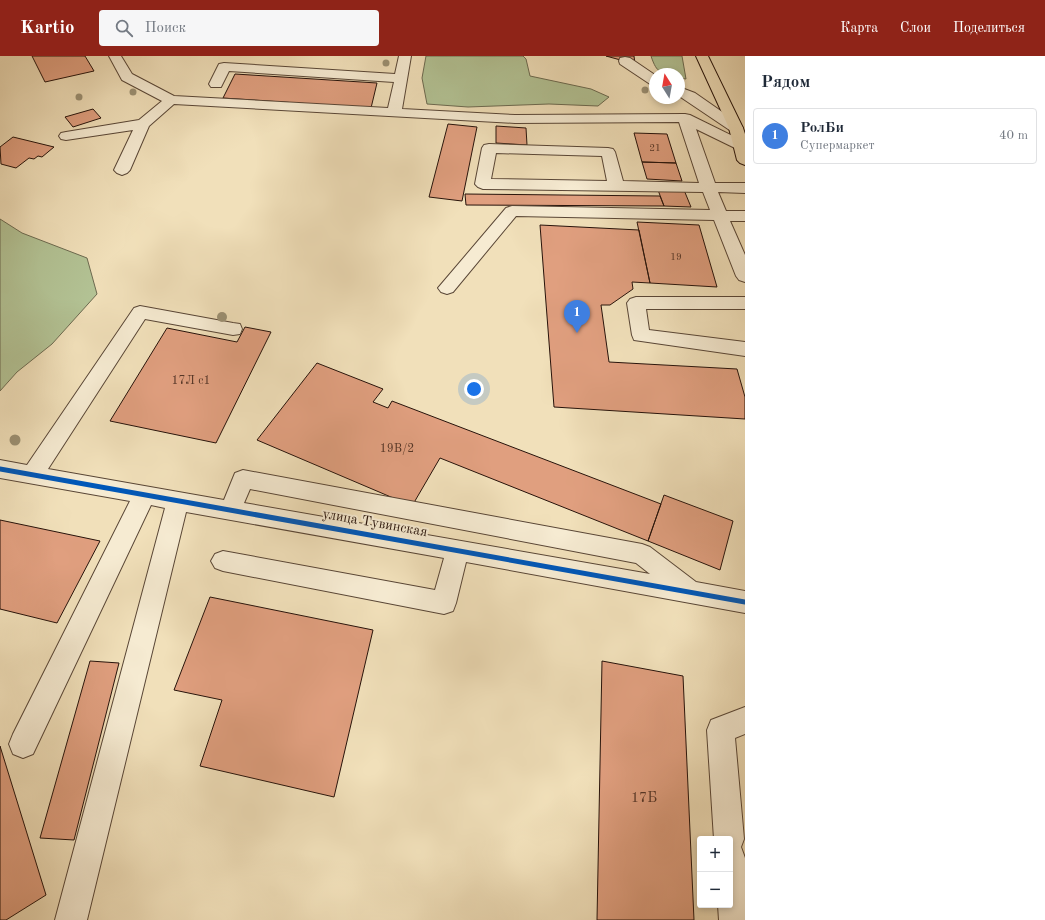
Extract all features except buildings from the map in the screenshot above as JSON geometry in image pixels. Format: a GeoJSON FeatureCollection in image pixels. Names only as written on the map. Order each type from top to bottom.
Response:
{"type":"FeatureCollection","features":[{"type":"Feature","properties":{"kind":"main road"},"geometry":{"type":"LineString","coordinates":[[702,56],[737,122],[743,154]]}},
{"type":"Feature","properties":{"kind":"street"},"geometry":{"type":"LineString","coordinates":[[115,56],[127,77],[171,100],[515,119],[685,118],[743,154]]}},
{"type":"Feature","properties":{"kind":"street"},"geometry":{"type":"LineString","coordinates":[[394,113],[405,56]]}},
{"type":"Feature","properties":{"kind":"street"},"geometry":{"type":"LineString","coordinates":[[625,61],[649,76]]}},
{"type":"Feature","properties":{"kind":"street"},"geometry":{"type":"LineString","coordinates":[[216,84],[224,67],[401,78]]}},
{"type":"Feature","properties":{"kind":"street"},"geometry":{"type":"LineString","coordinates":[[685,94],[737,122]]}},
{"type":"Feature","properties":{"kind":"street"},"geometry":{"type":"LineString","coordinates":[[122,170],[142,124],[171,100]]}},
{"type":"Feature","properties":{"kind":"street"},"geometry":{"type":"LineString","coordinates":[[685,118],[708,186],[745,276]]}},
{"type":"Feature","properties":{"kind":"street"},"geometry":{"type":"LineString","coordinates":[[66,136],[142,124]]}},
{"type":"Feature","properties":{"kind":"street"},"geometry":{"type":"LineString","coordinates":[[616,185],[608,152],[489,148],[483,184],[708,186],[745,188]]}},
{"type":"Feature","properties":{"kind":"street"},"geometry":{"type":"LineString","coordinates":[[447,288],[512,211],[745,216]]}},
{"type":"Feature","properties":{"kind":"street"},"geometry":{"type":"LineString","coordinates":[[745,303],[636,303],[641,335],[745,349]]}},
{"type":"Feature","properties":{"kind":"street"},"geometry":{"type":"LineString","coordinates":[[32,475],[140,312],[233,329]]}},
{"type":"Feature","properties":{"kind":"street","name":"улица Тувинская"},"geometry":{"type":"LineString","coordinates":[[0,469],[745,602]]}},
{"type":"Feature","properties":{"kind":"street"},"geometry":{"type":"LineString","coordinates":[[230,510],[243,479],[642,554],[691,592]]}},
{"type":"Feature","properties":{"kind":"street"},"geometry":{"type":"LineString","coordinates":[[23,744],[145,494]]}},
{"type":"Feature","properties":{"kind":"street"},"geometry":{"type":"LineString","coordinates":[[71,920],[178,500]]}},
{"type":"Feature","properties":{"kind":"street"},"geometry":{"type":"LineString","coordinates":[[223,561],[444,603],[458,550]]}},
{"type":"Feature","properties":{"kind":"street"},"geometry":{"type":"LineString","coordinates":[[729,836],[721,730],[745,720]]}},
{"type":"Feature","properties":{"kind":"street"},"geometry":{"type":"LineString","coordinates":[[731,872],[735,920]]}},
{"type":"Feature","properties":{"kind":"green space"},"geometry":{"type":"Polygon","coordinates":[[[426,56],[523,56],[526,59],[530,76],[591,89],[609,97],[598,106],[549,104],[468,107],[427,104],[422,78],[426,56]]]}},
{"type":"Feature","properties":{"kind":"green space"},"geometry":{"type":"Polygon","coordinates":[[[651,56],[682,56],[684,68],[656,68],[651,56]]]}},
{"type":"Feature","properties":{"kind":"green space"},"geometry":{"type":"Polygon","coordinates":[[[0,219],[22,233],[87,258],[97,294],[52,344],[17,372],[0,391],[0,219]]]}},
{"type":"Feature","properties":{"kind":"cycle path"},"geometry":{"type":"LineString","coordinates":[[0,469],[745,602]]}},
{"type":"Feature","properties":{"kind":"place","name":"РолБи"},"geometry":{"type":"Point","coordinates":[577,333]}}]}
